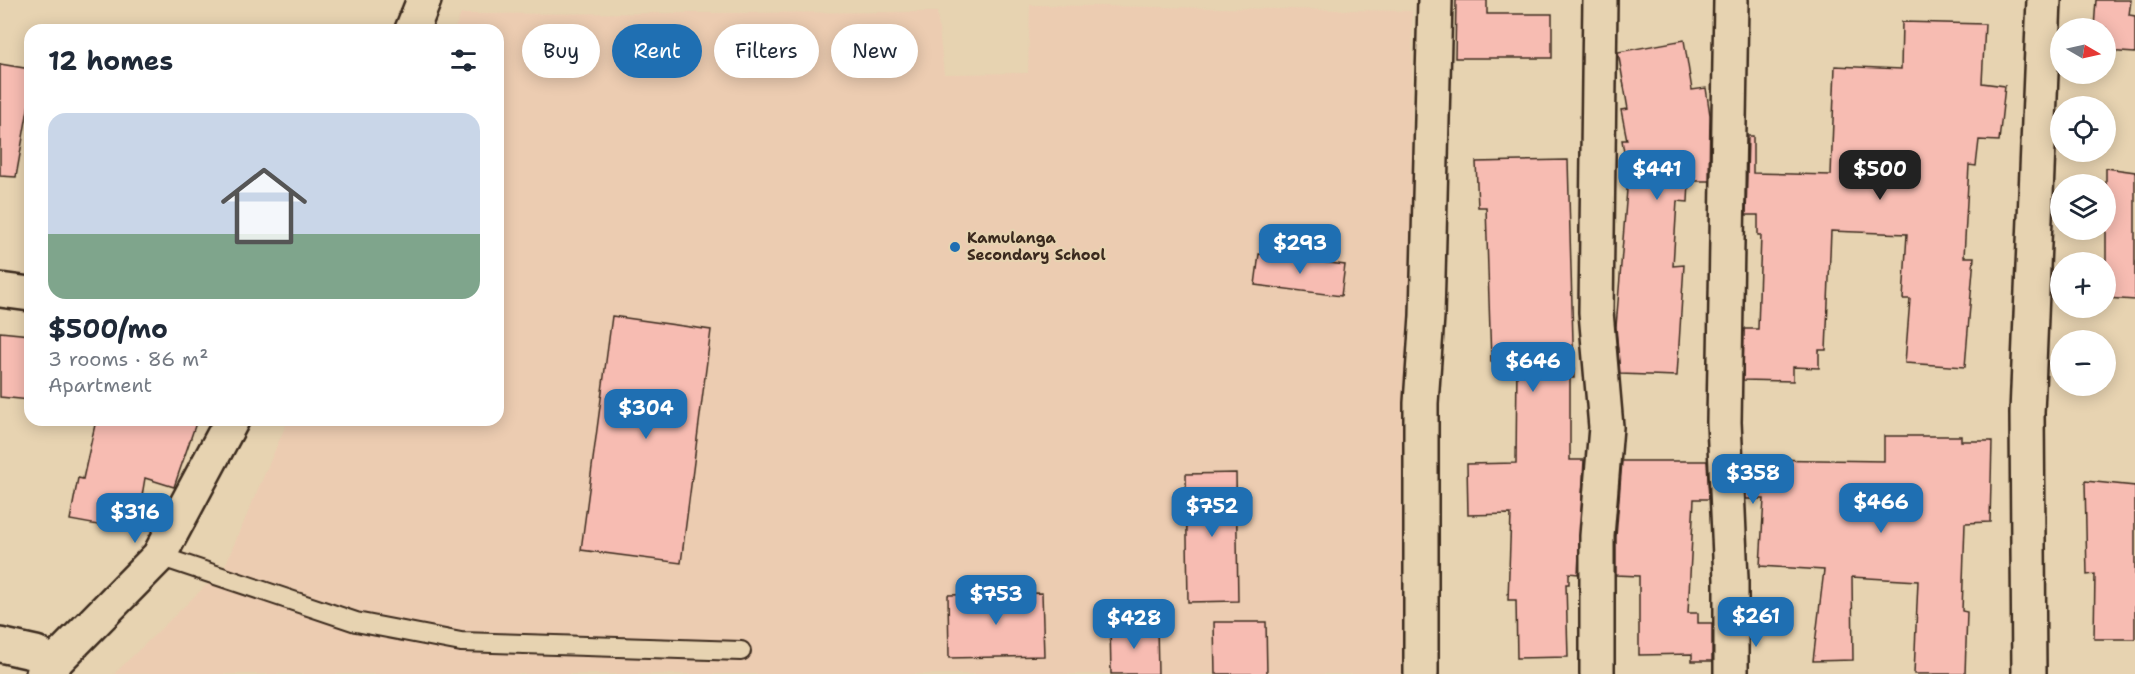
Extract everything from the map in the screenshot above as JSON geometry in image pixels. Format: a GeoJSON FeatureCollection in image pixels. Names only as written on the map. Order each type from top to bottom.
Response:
{"type":"FeatureCollection","features":[{"type":"Feature","properties":{"kind":"street"},"geometry":{"type":"LineString","coordinates":[[414,24],[424,0]]}},
{"type":"Feature","properties":{"kind":"street"},"geometry":{"type":"LineString","coordinates":[[1421,674],[1421,403],[1426,316],[1435,0]]}},
{"type":"Feature","properties":{"kind":"street"},"geometry":{"type":"LineString","coordinates":[[1597,674],[1597,536],[1606,427],[1596,312],[1600,0]]}},
{"type":"Feature","properties":{"kind":"street"},"geometry":{"type":"LineString","coordinates":[[1731,0],[1724,422],[1731,579],[1731,674]]}},
{"type":"Feature","properties":{"kind":"street"},"geometry":{"type":"LineString","coordinates":[[2029,674],[2027,413],[2044,0]]}},
{"type":"Feature","properties":{"kind":"street"},"geometry":{"type":"LineString","coordinates":[[0,290],[24,293]]}},
{"type":"Feature","properties":{"kind":"street"},"geometry":{"type":"LineString","coordinates":[[0,645],[36,653],[48,669],[159,556],[229,426]]}},
{"type":"Feature","properties":{"kind":"lane"},"geometry":{"type":"LineString","coordinates":[[159,556],[356,622],[461,642],[741,651]]}},
{"type":"Feature","properties":{"kind":"shaded area","name":"Kamulanga Secondary School"},"geometry":{"type":"Polygon","coordinates":[[[1030,5],[1412,11],[1412,674],[114,674],[224,568],[285,426],[504,426],[504,24],[457,24],[461,14],[937,12],[944,74],[1028,73],[1030,5]]]}},
{"type":"Feature","properties":{"kind":"building"},"geometry":{"type":"Polygon","coordinates":[[[1456,0],[1487,0],[1487,14],[1552,14],[1552,58],[1455,58],[1456,0]]]}},
{"type":"Feature","properties":{"kind":"building"},"geometry":{"type":"Polygon","coordinates":[[[2096,0],[2131,0],[2129,15],[2135,16],[2135,53],[2116,52],[2116,18],[2095,18],[2096,0]]]}},
{"type":"Feature","properties":{"kind":"building"},"geometry":{"type":"Polygon","coordinates":[[[1902,22],[1985,24],[1982,83],[2005,86],[1999,141],[1979,140],[1976,166],[1969,165],[1964,257],[1974,257],[1965,367],[1905,363],[1910,299],[1903,299],[1907,234],[1831,231],[1826,350],[1819,350],[1819,368],[1793,367],[1793,381],[1743,380],[1744,329],[1758,329],[1761,235],[1758,235],[1758,215],[1746,215],[1748,136],[1753,136],[1753,173],[1831,175],[1835,66],[1901,69],[1902,22]]]}},
{"type":"Feature","properties":{"kind":"building"},"geometry":{"type":"Polygon","coordinates":[[[1684,40],[1692,90],[1706,88],[1710,115],[1709,181],[1689,181],[1688,202],[1677,201],[1673,266],[1684,265],[1677,376],[1620,374],[1616,327],[1628,177],[1622,140],[1627,140],[1621,110],[1628,109],[1618,52],[1684,40]]]}},
{"type":"Feature","properties":{"kind":"building"},"geometry":{"type":"Polygon","coordinates":[[[0,64],[24,68],[24,132],[16,177],[0,176],[0,64]]]}},
{"type":"Feature","properties":{"kind":"building"},"geometry":{"type":"Polygon","coordinates":[[[1568,160],[1574,378],[1570,378],[1570,460],[1584,460],[1578,574],[1569,573],[1569,584],[1566,584],[1568,657],[1517,658],[1516,600],[1508,600],[1511,514],[1468,515],[1467,464],[1516,463],[1517,362],[1491,362],[1486,207],[1478,207],[1476,162],[1568,160]]]}},
{"type":"Feature","properties":{"kind":"building"},"geometry":{"type":"Polygon","coordinates":[[[2106,168],[2135,172],[2135,300],[2116,299],[2116,252],[2106,252],[2106,240],[2116,240],[2116,174],[2106,174],[2106,168]]]}},
{"type":"Feature","properties":{"kind":"building"},"geometry":{"type":"Polygon","coordinates":[[[1259,254],[1345,265],[1341,296],[1255,285],[1259,254]]]}},
{"type":"Feature","properties":{"kind":"building"},"geometry":{"type":"Polygon","coordinates":[[[612,316],[711,330],[681,563],[581,550],[612,316]]]}},
{"type":"Feature","properties":{"kind":"building"},"geometry":{"type":"Polygon","coordinates":[[[0,332],[24,334],[24,399],[0,397],[0,332]]]}},
{"type":"Feature","properties":{"kind":"building"},"geometry":{"type":"Polygon","coordinates":[[[95,426],[195,426],[174,487],[145,478],[136,532],[70,520],[78,478],[83,479],[95,426]]]}},
{"type":"Feature","properties":{"kind":"building"},"geometry":{"type":"Polygon","coordinates":[[[1884,436],[1961,436],[1961,441],[1992,441],[1990,522],[1965,523],[1962,611],[1967,612],[1965,674],[1914,674],[1918,581],[1852,577],[1853,660],[1813,661],[1824,570],[1760,566],[1764,499],[1746,499],[1745,462],[1759,462],[1759,459],[1884,461],[1884,436]]]}},
{"type":"Feature","properties":{"kind":"building"},"geometry":{"type":"Polygon","coordinates":[[[1622,461],[1707,461],[1709,499],[1694,499],[1688,613],[1698,613],[1698,623],[1712,623],[1712,661],[1692,661],[1692,654],[1639,655],[1639,576],[1616,575],[1616,537],[1622,461]]]}},
{"type":"Feature","properties":{"kind":"building"},"geometry":{"type":"Polygon","coordinates":[[[1236,473],[1238,601],[1188,602],[1186,474],[1236,473]]]}},
{"type":"Feature","properties":{"kind":"building"},"geometry":{"type":"Polygon","coordinates":[[[2085,481],[2135,486],[2135,639],[2094,639],[2095,574],[2087,575],[2085,481]]]}},
{"type":"Feature","properties":{"kind":"building"},"geometry":{"type":"Polygon","coordinates":[[[1042,593],[1044,656],[949,658],[948,595],[1042,593]]]}},
{"type":"Feature","properties":{"kind":"building"},"geometry":{"type":"Polygon","coordinates":[[[1214,622],[1266,622],[1267,674],[1215,674],[1214,622]]]}},
{"type":"Feature","properties":{"kind":"building"},"geometry":{"type":"Polygon","coordinates":[[[1110,625],[1157,625],[1158,674],[1111,674],[1110,625]]]}},
{"type":"Feature","properties":{"kind":"place","name":"Kamulanga Secondary School"},"geometry":{"type":"Point","coordinates":[955,247]}}]}
